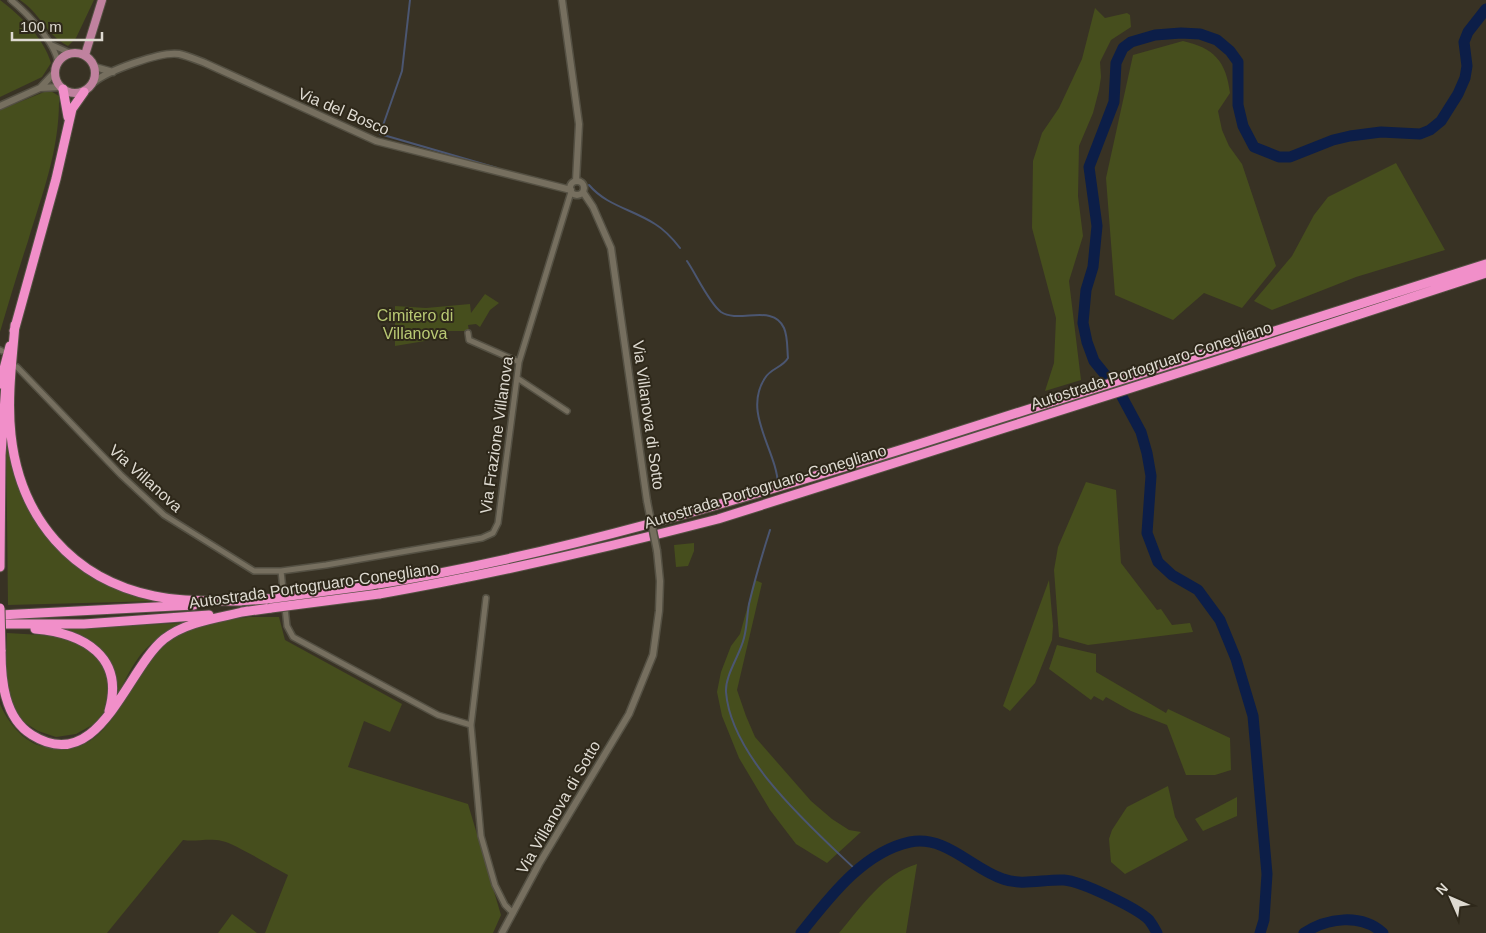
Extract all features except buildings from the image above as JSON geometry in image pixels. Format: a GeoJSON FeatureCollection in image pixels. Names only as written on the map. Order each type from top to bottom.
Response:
{"type":"FeatureCollection","features":[{"type":"Feature","properties":{"kind":"highway"},"geometry":{"type":"LineString","coordinates":[[62,88],[68,122]]}},
{"type":"Feature","properties":{"kind":"highway"},"geometry":{"type":"LineString","coordinates":[[0,384],[63,154],[68,122],[76,100],[84,92]]}},
{"type":"Feature","properties":{"kind":"highway","name":"Autostrada Portogruaro-Conegliano"},"geometry":{"type":"LineString","coordinates":[[0,615],[151,608],[267,599],[372,585],[522,557],[752,495],[1018,413],[1294,323],[1486,264]]}},
{"type":"Feature","properties":{"kind":"highway","name":"Autostrada Portogruaro-Conegliano"},"geometry":{"type":"LineString","coordinates":[[0,624],[94,623],[247,611],[379,594],[639,540],[718,519],[1486,273]]}},
{"type":"Feature","properties":{"kind":"highway"},"geometry":{"type":"LineString","coordinates":[[0,568],[4,397],[15,325]]}},
{"type":"Feature","properties":{"kind":"highway"},"geometry":{"type":"LineString","coordinates":[[15,325],[10,415],[15,460],[26,497],[60,547],[87,569],[131,591],[165,598],[241,601]]}},
{"type":"Feature","properties":{"kind":"highway"},"geometry":{"type":"LineString","coordinates":[[0,608],[1,650],[6,700],[17,722],[26,732],[44,741],[67,744],[90,736],[107,718],[147,655],[173,633],[201,622],[247,611]]}},
{"type":"Feature","properties":{"kind":"highway"},"geometry":{"type":"LineString","coordinates":[[0,630],[61,632],[94,648],[106,664],[112,682],[111,703],[107,718]]}},
{"type":"Feature","properties":{"kind":"main road"},"geometry":{"type":"LineString","coordinates":[[78,54],[91,60],[95,67],[93,83],[84,92],[71,93],[62,88],[55,72],[58,63],[78,54],[90,36],[102,0]]}},
{"type":"Feature","properties":{"kind":"street"},"geometry":{"type":"LineString","coordinates":[[11,0],[27,15],[50,43],[56,53],[58,63]]}},
{"type":"Feature","properties":{"kind":"street"},"geometry":{"type":"LineString","coordinates":[[562,0],[579,124],[576,181]]}},
{"type":"Feature","properties":{"kind":"street"},"geometry":{"type":"LineString","coordinates":[[50,43],[78,54]]}},
{"type":"Feature","properties":{"kind":"street","name":"Via del Bosco"},"geometry":{"type":"LineString","coordinates":[[93,83],[114,72],[156,56],[178,54],[205,64],[376,141],[571,191]]}},
{"type":"Feature","properties":{"kind":"street"},"geometry":{"type":"LineString","coordinates":[[95,67],[114,72]]}},
{"type":"Feature","properties":{"kind":"street"},"geometry":{"type":"LineString","coordinates":[[0,106],[40,88],[55,72]]}},
{"type":"Feature","properties":{"kind":"street"},"geometry":{"type":"LineString","coordinates":[[40,88],[62,88]]}},
{"type":"Feature","properties":{"kind":"street"},"geometry":{"type":"LineString","coordinates":[[576,181],[582,184],[583,192],[577,195],[571,191],[571,184],[576,181]]}},
{"type":"Feature","properties":{"kind":"street","name":"Via Frazione Villanova"},"geometry":{"type":"LineString","coordinates":[[281,571],[482,538],[492,533],[498,523],[519,362],[571,191]]}},
{"type":"Feature","properties":{"kind":"street","name":"Via Villanova di Sotto"},"geometry":{"type":"LineString","coordinates":[[502,933],[554,839],[629,714],[653,655],[659,611],[660,581],[657,552],[647,501],[611,248],[593,207],[583,192]]}},
{"type":"Feature","properties":{"kind":"street"},"geometry":{"type":"LineString","coordinates":[[468,333],[470,340],[519,362]]}},
{"type":"Feature","properties":{"kind":"street","name":"Via Villanova"},"geometry":{"type":"LineString","coordinates":[[17,367],[121,475],[164,515],[254,571],[281,571]]}},
{"type":"Feature","properties":{"kind":"street"},"geometry":{"type":"LineString","coordinates":[[517,378],[567,411]]}},
{"type":"Feature","properties":{"kind":"street"},"geometry":{"type":"LineString","coordinates":[[281,571],[287,626],[294,637],[438,715],[471,725]]}},
{"type":"Feature","properties":{"kind":"street","name":"Via Villanova di Sotto"},"geometry":{"type":"LineString","coordinates":[[486,598],[471,725],[480,836],[495,885],[505,905],[513,913]]}},
{"type":"Feature","properties":{"kind":"green space"},"geometry":{"type":"Polygon","coordinates":[[[0,0],[37,36],[51,63],[42,77],[0,97],[0,0]]]}},
{"type":"Feature","properties":{"kind":"green space"},"geometry":{"type":"Polygon","coordinates":[[[20,0],[94,0],[76,38],[68,46],[53,35],[33,11],[20,0]]]}},
{"type":"Feature","properties":{"kind":"green space"},"geometry":{"type":"Polygon","coordinates":[[[1095,8],[1105,18],[1127,13],[1130,15],[1131,27],[1111,40],[1100,62],[1101,77],[1099,90],[1093,113],[1079,146],[1078,196],[1083,236],[1069,281],[1081,380],[1045,391],[1054,363],[1056,318],[1032,228],[1033,161],[1042,133],[1059,108],[1082,59],[1095,8]]]}},
{"type":"Feature","properties":{"kind":"green space"},"geometry":{"type":"Polygon","coordinates":[[[1183,41],[1210,52],[1222,64],[1230,93],[1218,111],[1222,130],[1229,146],[1242,164],[1276,266],[1242,308],[1204,293],[1173,320],[1115,295],[1106,178],[1133,55],[1183,41]]]}},
{"type":"Feature","properties":{"kind":"green space"},"geometry":{"type":"Polygon","coordinates":[[[49,90],[59,96],[59,115],[54,152],[0,332],[0,110],[49,90]]]}},
{"type":"Feature","properties":{"kind":"green space"},"geometry":{"type":"Polygon","coordinates":[[[1396,163],[1445,250],[1356,277],[1272,310],[1254,301],[1292,256],[1314,215],[1328,197],[1396,163]]]}},
{"type":"Feature","properties":{"kind":"green space","name":"Cimitero di Villanova"},"geometry":{"type":"Polygon","coordinates":[[[485,294],[499,303],[490,310],[480,327],[476,324],[468,325],[469,331],[447,331],[425,341],[395,346],[395,306],[426,308],[470,304],[471,313],[485,294]]]}},
{"type":"Feature","properties":{"kind":"green space"},"geometry":{"type":"Polygon","coordinates":[[[6,431],[11,458],[28,505],[54,543],[71,560],[116,589],[132,595],[160,601],[8,605],[6,431]]]}},
{"type":"Feature","properties":{"kind":"green space"},"geometry":{"type":"Polygon","coordinates":[[[1086,482],[1116,490],[1121,563],[1157,610],[1161,609],[1172,625],[1190,623],[1193,632],[1088,645],[1059,637],[1054,570],[1058,547],[1086,482]]]}},
{"type":"Feature","properties":{"kind":"green space"},"geometry":{"type":"Polygon","coordinates":[[[694,543],[694,551],[688,566],[676,567],[674,545],[694,543]]]}},
{"type":"Feature","properties":{"kind":"green space"},"geometry":{"type":"Polygon","coordinates":[[[755,580],[762,583],[737,690],[755,737],[811,801],[832,819],[849,830],[861,832],[827,863],[796,844],[770,810],[739,758],[722,716],[717,692],[721,672],[731,646],[740,634],[755,580]]]}},
{"type":"Feature","properties":{"kind":"green space"},"geometry":{"type":"Polygon","coordinates":[[[1049,580],[1053,626],[1052,640],[1035,683],[1010,711],[1003,706],[1049,580]]]}},
{"type":"Feature","properties":{"kind":"green space"},"geometry":{"type":"Polygon","coordinates":[[[249,617],[279,617],[285,640],[402,704],[390,732],[364,721],[348,767],[468,804],[501,915],[493,933],[265,933],[288,875],[236,846],[222,841],[183,840],[107,933],[0,933],[0,704],[13,726],[33,743],[49,747],[76,747],[91,740],[103,730],[114,716],[143,667],[165,641],[183,630],[249,617]]]}},
{"type":"Feature","properties":{"kind":"green space"},"geometry":{"type":"Polygon","coordinates":[[[182,623],[158,638],[142,653],[117,696],[115,672],[107,657],[94,644],[63,629],[182,623]]]}},
{"type":"Feature","properties":{"kind":"green space"},"geometry":{"type":"Polygon","coordinates":[[[7,633],[59,636],[88,648],[102,664],[109,685],[104,712],[94,724],[76,734],[56,737],[38,731],[22,721],[11,701],[6,672],[7,633]]]}},
{"type":"Feature","properties":{"kind":"green space"},"geometry":{"type":"Polygon","coordinates":[[[1057,645],[1096,654],[1096,672],[1166,713],[1168,709],[1230,738],[1231,770],[1215,775],[1186,775],[1167,725],[1131,711],[1106,697],[1103,701],[1094,696],[1091,700],[1049,669],[1057,645]]]}},
{"type":"Feature","properties":{"kind":"green space"},"geometry":{"type":"Polygon","coordinates":[[[1168,786],[1175,817],[1188,840],[1125,874],[1111,862],[1109,839],[1112,830],[1127,807],[1168,786]]]}},
{"type":"Feature","properties":{"kind":"green space"},"geometry":{"type":"Polygon","coordinates":[[[1237,797],[1237,816],[1203,831],[1195,819],[1237,797]]]}},
{"type":"Feature","properties":{"kind":"green space"},"geometry":{"type":"Polygon","coordinates":[[[917,864],[906,933],[839,933],[883,883],[894,875],[917,864]]]}},
{"type":"Feature","properties":{"kind":"green space"},"geometry":{"type":"Polygon","coordinates":[[[232,914],[257,933],[218,933],[232,914]]]}},
{"type":"Feature","properties":{"kind":"waterway"},"geometry":{"type":"LineString","coordinates":[[410,0],[402,71],[380,134],[497,168]]}},
{"type":"Feature","properties":{"kind":"waterway"},"geometry":{"type":"LineString","coordinates":[[1260,933],[1264,920],[1267,874],[1253,716],[1236,659],[1220,620],[1198,590],[1172,575],[1158,562],[1147,533],[1151,476],[1141,432],[1120,393],[1094,361],[1087,342],[1083,323],[1086,290],[1093,267],[1097,226],[1089,167],[1114,102],[1116,63],[1123,48],[1131,42],[1155,35],[1181,33],[1200,34],[1217,40],[1230,51],[1238,62],[1238,105],[1243,126],[1254,147],[1279,157],[1290,157],[1333,140],[1350,136],[1381,132],[1420,134],[1430,130],[1441,121],[1458,94],[1465,78],[1467,66],[1464,42],[1468,32],[1486,9]]}},
{"type":"Feature","properties":{"kind":"waterway"},"geometry":{"type":"LineString","coordinates":[[589,185],[612,203],[659,226],[680,248]]}},
{"type":"Feature","properties":{"kind":"waterway"},"geometry":{"type":"LineString","coordinates":[[687,261],[707,295],[721,312],[737,316],[764,315],[772,317],[779,321],[784,328],[787,339],[788,358],[765,378],[759,391],[757,405],[762,432],[772,458],[778,485]]}},
{"type":"Feature","properties":{"kind":"waterway"},"geometry":{"type":"LineString","coordinates":[[770,530],[749,604],[744,638],[726,685],[731,717],[742,742],[776,790],[857,871]]}},
{"type":"Feature","properties":{"kind":"waterway"},"geometry":{"type":"LineString","coordinates":[[801,933],[835,891],[862,866],[893,847],[910,842],[923,841],[947,848],[980,868],[1010,881],[1064,880],[1083,885],[1121,902],[1143,915],[1149,920],[1157,933]]}},
{"type":"Feature","properties":{"kind":"waterway"},"geometry":{"type":"LineString","coordinates":[[1304,933],[1323,924],[1344,920],[1365,922],[1383,933]]}}]}
